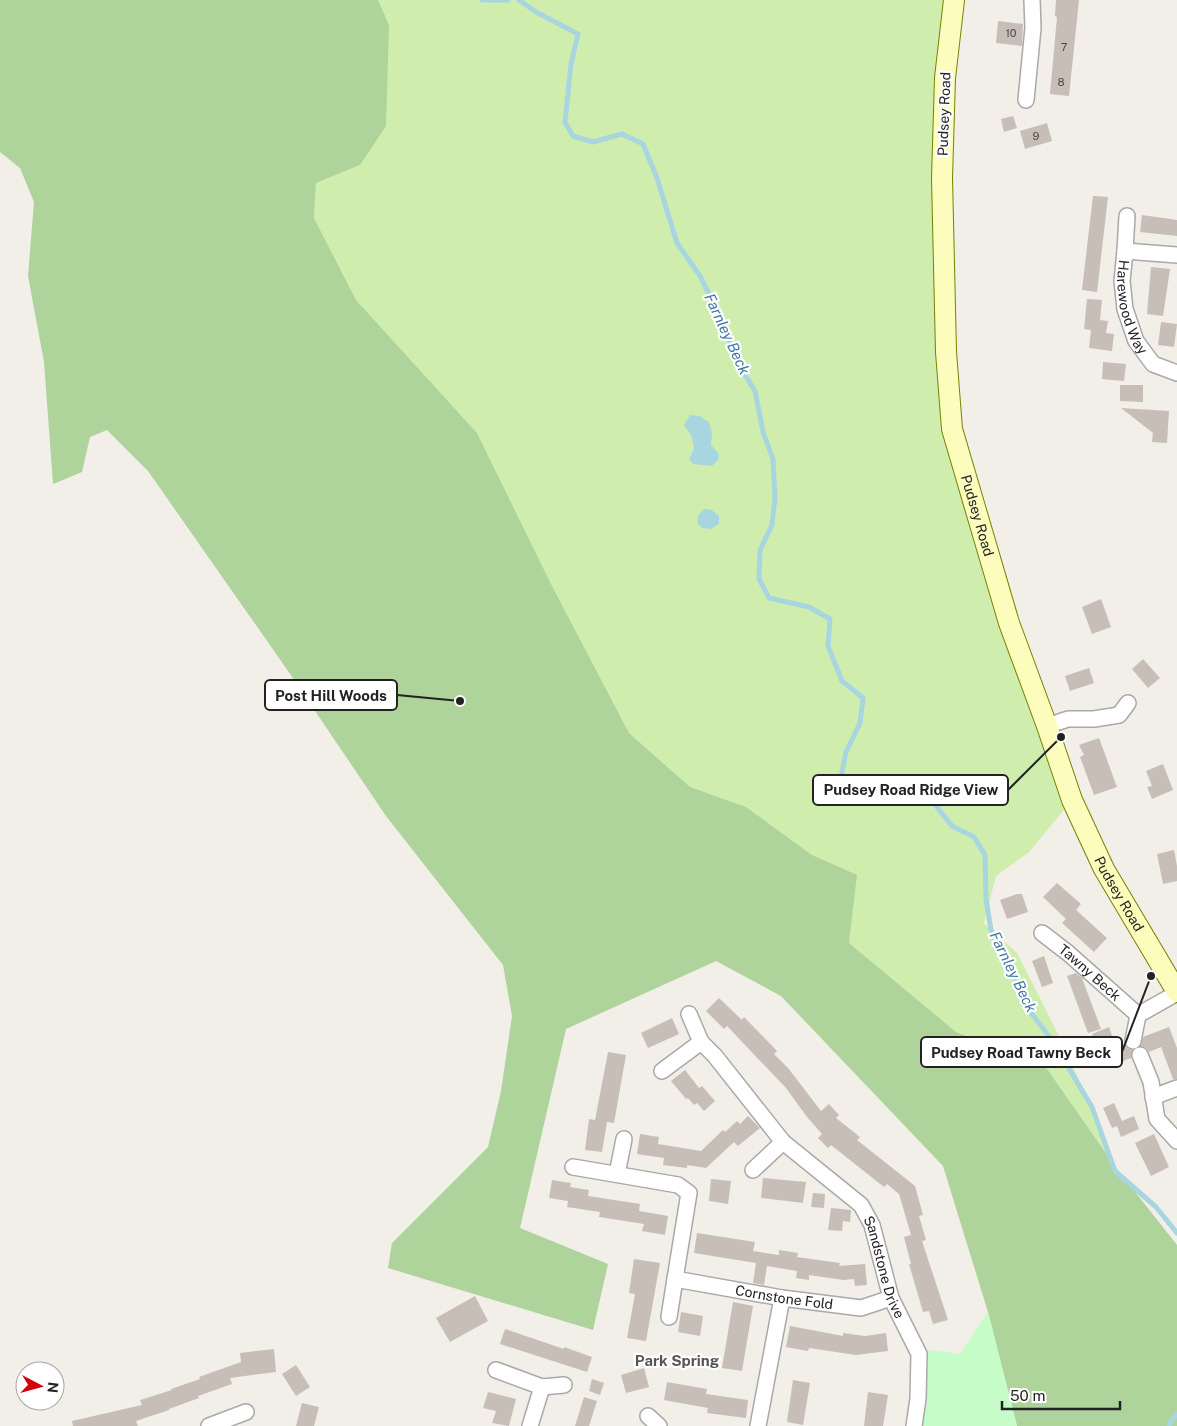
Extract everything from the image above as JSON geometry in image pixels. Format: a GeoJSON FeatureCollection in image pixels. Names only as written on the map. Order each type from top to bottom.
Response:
{"type":"FeatureCollection","features":[{"type":"Feature","properties":{"kind":"main road","name":"Pudsey Road"},"geometry":{"type":"LineString","coordinates":[[954,0],[944,78],[942,178],[946,343],[952,429],[1009,623],[1072,800],[1104,868],[1177,992]]}},
{"type":"Feature","properties":{"kind":"street"},"geometry":{"type":"LineString","coordinates":[[1026,100],[1033,28],[1032,0]]}},
{"type":"Feature","properties":{"kind":"street","name":"Harewood Way"},"geometry":{"type":"LineString","coordinates":[[1127,216],[1122,281],[1125,309],[1136,340],[1153,364],[1177,373]]}},
{"type":"Feature","properties":{"kind":"street","name":"Harewood Way"},"geometry":{"type":"LineString","coordinates":[[1124,251],[1177,255]]}},
{"type":"Feature","properties":{"kind":"street"},"geometry":{"type":"LineString","coordinates":[[1047,726],[1068,719],[1094,719],[1119,715],[1128,703]]}},
{"type":"Feature","properties":{"kind":"street","name":"Tawny Beck"},"geometry":{"type":"LineString","coordinates":[[1042,933],[1068,953],[1138,1015]]}},
{"type":"Feature","properties":{"kind":"street"},"geometry":{"type":"LineString","coordinates":[[1133,1040],[1138,1015],[1177,992]]}},
{"type":"Feature","properties":{"kind":"street","name":"Sandstone Drive"},"geometry":{"type":"LineString","coordinates":[[688,1014],[701,1042],[715,1056],[783,1142],[861,1205],[872,1225],[891,1298],[919,1354],[918,1399],[914,1426]]}},
{"type":"Feature","properties":{"kind":"street"},"geometry":{"type":"LineString","coordinates":[[662,1070],[701,1042]]}},
{"type":"Feature","properties":{"kind":"street"},"geometry":{"type":"LineString","coordinates":[[1140,1055],[1151,1082],[1157,1118],[1177,1141]]}},
{"type":"Feature","properties":{"kind":"street"},"geometry":{"type":"LineString","coordinates":[[1153,1097],[1177,1088]]}},
{"type":"Feature","properties":{"kind":"street"},"geometry":{"type":"LineString","coordinates":[[617,1174],[624,1139]]}},
{"type":"Feature","properties":{"kind":"street"},"geometry":{"type":"LineString","coordinates":[[753,1170],[783,1142]]}},
{"type":"Feature","properties":{"kind":"street"},"geometry":{"type":"LineString","coordinates":[[573,1166],[678,1185],[689,1193],[669,1317]]}},
{"type":"Feature","properties":{"kind":"street","name":"Cornstone Fold"},"geometry":{"type":"LineString","coordinates":[[675,1280],[782,1298],[861,1308],[891,1298]]}},
{"type":"Feature","properties":{"kind":"street"},"geometry":{"type":"LineString","coordinates":[[758,1426],[782,1298]]}},
{"type":"Feature","properties":{"kind":"street"},"geometry":{"type":"LineString","coordinates":[[496,1370],[542,1387],[564,1385]]}},
{"type":"Feature","properties":{"kind":"street"},"geometry":{"type":"LineString","coordinates":[[530,1426],[542,1387]]}},
{"type":"Feature","properties":{"kind":"street"},"geometry":{"type":"LineString","coordinates":[[209,1426],[246,1412]]}},
{"type":"Feature","properties":{"kind":"green space"},"geometry":{"type":"Polygon","coordinates":[[[0,0],[378,0],[389,25],[386,126],[360,165],[316,183],[314,218],[356,300],[477,433],[551,584],[629,733],[690,787],[746,807],[812,855],[857,875],[849,943],[956,1032],[1045,1066],[1117,1169],[1177,1245],[1177,1426],[1017,1426],[988,1312],[943,1166],[781,996],[716,961],[566,1029],[520,1228],[608,1264],[593,1330],[388,1268],[392,1243],[488,1147],[501,1091],[512,1016],[503,965],[386,816],[286,668],[148,471],[107,430],[90,437],[82,472],[53,484],[44,362],[28,276],[34,202],[20,168],[0,152],[0,0]]]}},
{"type":"Feature","properties":{"kind":"green space"},"geometry":{"type":"Polygon","coordinates":[[[378,0],[954,0],[945,79],[952,429],[1072,800],[1029,852],[996,876],[984,923],[1017,953],[1066,1050],[1117,1169],[1045,1066],[956,1032],[849,943],[856,875],[812,855],[746,807],[690,787],[629,733],[551,584],[477,433],[356,300],[314,218],[316,183],[360,165],[389,25],[378,0]]]}},
{"type":"Feature","properties":{"kind":"green space"},"geometry":{"type":"Polygon","coordinates":[[[988,1312],[1017,1426],[914,1426],[919,1354],[932,1350],[960,1354],[988,1312]]]}},
{"type":"Feature","properties":{"kind":"water"},"geometry":{"type":"Polygon","coordinates":[[[690,415],[699,416],[709,422],[712,433],[711,445],[719,454],[718,460],[712,466],[693,464],[689,459],[694,449],[692,437],[684,425],[690,415]]]}},
{"type":"Feature","properties":{"kind":"water"},"geometry":{"type":"Polygon","coordinates":[[[704,509],[712,510],[719,516],[719,524],[711,529],[702,528],[697,523],[698,516],[704,509]]]}},
{"type":"Feature","properties":{"kind":"building"},"geometry":{"type":"Polygon","coordinates":[[[1056,0],[1079,0],[1069,96],[1050,94],[1057,17],[1055,16],[1056,0]]]}},
{"type":"Feature","properties":{"kind":"building"},"geometry":{"type":"Polygon","coordinates":[[[998,21],[1023,24],[1022,46],[996,43],[998,21]]]}},
{"type":"Feature","properties":{"kind":"building"},"geometry":{"type":"Polygon","coordinates":[[[1013,116],[1017,128],[1004,132],[1001,119],[1013,116]]]}},
{"type":"Feature","properties":{"kind":"building"},"geometry":{"type":"Polygon","coordinates":[[[1047,123],[1052,141],[1025,149],[1020,131],[1047,123]]]}},
{"type":"Feature","properties":{"kind":"building"},"geometry":{"type":"Polygon","coordinates":[[[1093,196],[1108,197],[1097,292],[1082,290],[1093,196]]]}},
{"type":"Feature","properties":{"kind":"building"},"geometry":{"type":"Polygon","coordinates":[[[1142,215],[1177,220],[1177,236],[1140,232],[1142,215]]]}},
{"type":"Feature","properties":{"kind":"building"},"geometry":{"type":"Polygon","coordinates":[[[1151,267],[1170,269],[1163,316],[1147,314],[1151,267]]]}},
{"type":"Feature","properties":{"kind":"building"},"geometry":{"type":"Polygon","coordinates":[[[1087,299],[1102,300],[1100,320],[1108,321],[1106,333],[1114,334],[1112,351],[1089,348],[1091,330],[1084,329],[1087,299]]]}},
{"type":"Feature","properties":{"kind":"building"},"geometry":{"type":"Polygon","coordinates":[[[1161,322],[1177,324],[1174,347],[1158,345],[1161,322]]]}},
{"type":"Feature","properties":{"kind":"building"},"geometry":{"type":"Polygon","coordinates":[[[1103,362],[1126,364],[1124,381],[1102,379],[1103,362]]]}},
{"type":"Feature","properties":{"kind":"building"},"geometry":{"type":"Polygon","coordinates":[[[1120,385],[1143,385],[1143,402],[1120,401],[1120,385]]]}},
{"type":"Feature","properties":{"kind":"building"},"geometry":{"type":"Polygon","coordinates":[[[1121,408],[1169,411],[1167,443],[1152,442],[1153,433],[1121,408]]]}},
{"type":"Feature","properties":{"kind":"building"},"geometry":{"type":"Polygon","coordinates":[[[1101,599],[1111,627],[1092,634],[1082,607],[1101,599]]]}},
{"type":"Feature","properties":{"kind":"building"},"geometry":{"type":"Polygon","coordinates":[[[1143,659],[1160,678],[1148,688],[1132,669],[1143,659]]]}},
{"type":"Feature","properties":{"kind":"building"},"geometry":{"type":"Polygon","coordinates":[[[1089,668],[1094,683],[1070,691],[1065,676],[1089,668]]]}},
{"type":"Feature","properties":{"kind":"building"},"geometry":{"type":"Polygon","coordinates":[[[1099,738],[1117,787],[1094,795],[1080,757],[1084,755],[1079,745],[1099,738]]]}},
{"type":"Feature","properties":{"kind":"building"},"geometry":{"type":"Polygon","coordinates":[[[1163,764],[1173,790],[1152,799],[1147,787],[1152,786],[1146,771],[1163,764]]]}},
{"type":"Feature","properties":{"kind":"building"},"geometry":{"type":"Polygon","coordinates":[[[1174,850],[1177,881],[1163,884],[1157,854],[1174,850]]]}},
{"type":"Feature","properties":{"kind":"building"},"geometry":{"type":"Polygon","coordinates":[[[1057,883],[1081,904],[1076,910],[1107,938],[1094,952],[1062,923],[1066,919],[1043,897],[1057,883]]]}},
{"type":"Feature","properties":{"kind":"building"},"geometry":{"type":"Polygon","coordinates":[[[1022,894],[1028,912],[1007,919],[1000,900],[1022,894]]]}},
{"type":"Feature","properties":{"kind":"building"},"geometry":{"type":"Polygon","coordinates":[[[1044,956],[1053,983],[1042,987],[1032,961],[1044,956]]]}},
{"type":"Feature","properties":{"kind":"building"},"geometry":{"type":"Polygon","coordinates":[[[1076,973],[1082,978],[1101,1029],[1088,1033],[1067,976],[1076,973]]]}},
{"type":"Feature","properties":{"kind":"building"},"geometry":{"type":"Polygon","coordinates":[[[719,998],[742,1020],[744,1017],[777,1051],[774,1054],[788,1068],[821,1111],[829,1104],[839,1115],[836,1118],[860,1137],[857,1140],[915,1186],[923,1215],[919,1216],[926,1240],[922,1241],[948,1320],[933,1324],[929,1311],[923,1312],[909,1264],[911,1264],[904,1237],[911,1235],[899,1194],[887,1184],[884,1187],[831,1145],[828,1148],[818,1138],[822,1134],[786,1088],[727,1026],[724,1029],[706,1011],[719,998]]]}},
{"type":"Feature","properties":{"kind":"building"},"geometry":{"type":"Polygon","coordinates":[[[672,1018],[679,1034],[648,1048],[641,1033],[672,1018]]]}},
{"type":"Feature","properties":{"kind":"building"},"geometry":{"type":"Polygon","coordinates":[[[1109,1027],[1116,1047],[1124,1044],[1132,1050],[1131,1058],[1105,1068],[1092,1034],[1109,1027]]]}},
{"type":"Feature","properties":{"kind":"building"},"geometry":{"type":"Polygon","coordinates":[[[1169,1027],[1177,1048],[1177,1079],[1173,1079],[1161,1047],[1149,1052],[1141,1046],[1143,1037],[1169,1027]]]}},
{"type":"Feature","properties":{"kind":"building"},"geometry":{"type":"Polygon","coordinates":[[[608,1052],[626,1055],[614,1123],[607,1122],[602,1152],[585,1150],[589,1119],[595,1120],[608,1052]]]}},
{"type":"Feature","properties":{"kind":"building"},"geometry":{"type":"Polygon","coordinates":[[[685,1070],[699,1088],[702,1086],[715,1101],[704,1111],[697,1103],[694,1105],[688,1098],[686,1099],[671,1081],[685,1070]]]}},
{"type":"Feature","properties":{"kind":"building"},"geometry":{"type":"Polygon","coordinates":[[[1114,1103],[1122,1121],[1134,1116],[1139,1129],[1121,1137],[1117,1126],[1112,1128],[1103,1108],[1114,1103]]]}},
{"type":"Feature","properties":{"kind":"building"},"geometry":{"type":"Polygon","coordinates":[[[748,1116],[760,1128],[738,1146],[734,1142],[706,1168],[687,1165],[687,1168],[663,1165],[664,1158],[637,1154],[640,1134],[659,1137],[658,1144],[701,1151],[723,1130],[725,1132],[737,1121],[740,1124],[748,1116]]]}},
{"type":"Feature","properties":{"kind":"building"},"geometry":{"type":"Polygon","coordinates":[[[1154,1134],[1169,1167],[1151,1176],[1135,1143],[1154,1134]]]}},
{"type":"Feature","properties":{"kind":"building"},"geometry":{"type":"Polygon","coordinates":[[[763,1178],[806,1182],[803,1203],[761,1198],[763,1178]]]}},
{"type":"Feature","properties":{"kind":"building"},"geometry":{"type":"Polygon","coordinates":[[[711,1179],[731,1181],[728,1204],[709,1201],[711,1179]]]}},
{"type":"Feature","properties":{"kind":"building"},"geometry":{"type":"Polygon","coordinates":[[[552,1180],[571,1183],[570,1187],[589,1190],[588,1196],[640,1204],[639,1211],[668,1216],[665,1235],[642,1231],[644,1224],[599,1217],[600,1212],[567,1207],[568,1201],[549,1198],[552,1180]]]}},
{"type":"Feature","properties":{"kind":"building"},"geometry":{"type":"Polygon","coordinates":[[[813,1193],[825,1194],[824,1208],[811,1207],[813,1193]]]}},
{"type":"Feature","properties":{"kind":"building"},"geometry":{"type":"Polygon","coordinates":[[[831,1208],[851,1210],[850,1222],[843,1221],[842,1231],[828,1230],[831,1208]]]}},
{"type":"Feature","properties":{"kind":"building"},"geometry":{"type":"Polygon","coordinates":[[[697,1233],[755,1242],[753,1251],[779,1255],[779,1250],[798,1253],[797,1257],[840,1263],[839,1266],[865,1264],[867,1285],[855,1286],[854,1279],[843,1280],[809,1275],[809,1280],[796,1278],[797,1271],[767,1266],[764,1285],[753,1283],[756,1263],[694,1253],[697,1233]]]}},
{"type":"Feature","properties":{"kind":"building"},"geometry":{"type":"Polygon","coordinates":[[[634,1259],[660,1263],[646,1341],[627,1338],[635,1294],[629,1293],[634,1259]]]}},
{"type":"Feature","properties":{"kind":"building"},"geometry":{"type":"Polygon","coordinates":[[[475,1296],[488,1321],[450,1342],[436,1318],[475,1296]]]}},
{"type":"Feature","properties":{"kind":"building"},"geometry":{"type":"Polygon","coordinates":[[[733,1302],[753,1306],[742,1371],[722,1368],[733,1302]]]}},
{"type":"Feature","properties":{"kind":"building"},"geometry":{"type":"Polygon","coordinates":[[[681,1312],[703,1316],[700,1336],[678,1332],[681,1312]]]}},
{"type":"Feature","properties":{"kind":"building"},"geometry":{"type":"Polygon","coordinates":[[[790,1326],[843,1336],[843,1333],[865,1336],[886,1333],[888,1351],[856,1355],[809,1348],[808,1351],[786,1347],[790,1326]]]}},
{"type":"Feature","properties":{"kind":"building"},"geometry":{"type":"Polygon","coordinates":[[[505,1329],[592,1357],[587,1372],[500,1344],[505,1329]]]}},
{"type":"Feature","properties":{"kind":"building"},"geometry":{"type":"Polygon","coordinates":[[[274,1349],[276,1372],[230,1378],[232,1384],[198,1396],[199,1398],[169,1410],[136,1421],[138,1426],[73,1426],[72,1421],[142,1405],[140,1400],[172,1390],[200,1379],[199,1377],[241,1362],[240,1353],[274,1349]]]}},
{"type":"Feature","properties":{"kind":"building"},"geometry":{"type":"Polygon","coordinates":[[[296,1365],[310,1387],[296,1396],[282,1374],[296,1365]]]}},
{"type":"Feature","properties":{"kind":"building"},"geometry":{"type":"Polygon","coordinates":[[[644,1368],[649,1387],[626,1393],[621,1375],[644,1368]]]}},
{"type":"Feature","properties":{"kind":"building"},"geometry":{"type":"Polygon","coordinates":[[[592,1379],[604,1383],[600,1395],[589,1391],[592,1379]]]}},
{"type":"Feature","properties":{"kind":"building"},"geometry":{"type":"Polygon","coordinates":[[[793,1380],[810,1383],[803,1425],[787,1422],[793,1380]]]}},
{"type":"Feature","properties":{"kind":"building"},"geometry":{"type":"Polygon","coordinates":[[[667,1382],[707,1389],[706,1394],[748,1400],[746,1418],[707,1413],[708,1408],[664,1400],[667,1382]]]}},
{"type":"Feature","properties":{"kind":"building"},"geometry":{"type":"Polygon","coordinates":[[[488,1392],[516,1399],[509,1426],[492,1423],[496,1411],[483,1408],[488,1392]]]}},
{"type":"Feature","properties":{"kind":"building"},"geometry":{"type":"Polygon","coordinates":[[[868,1392],[888,1395],[883,1426],[864,1426],[868,1392]]]}},
{"type":"Feature","properties":{"kind":"building"},"geometry":{"type":"Polygon","coordinates":[[[584,1397],[597,1401],[589,1426],[575,1426],[584,1397]]]}},
{"type":"Feature","properties":{"kind":"building"},"geometry":{"type":"Polygon","coordinates":[[[302,1403],[319,1407],[314,1426],[296,1426],[302,1403]]]}},
{"type":"Feature","properties":{"kind":"waterway"},"geometry":{"type":"LineString","coordinates":[[482,0],[508,0]]}},
{"type":"Feature","properties":{"kind":"waterway","name":"Farnley Beck"},"geometry":{"type":"LineString","coordinates":[[519,0],[536,12],[578,34],[571,64],[565,122],[573,136],[593,142],[622,134],[643,144],[657,178],[677,243],[700,276],[725,326],[735,358],[755,391],[763,432],[773,459],[775,498],[772,525],[760,550],[759,579],[769,598],[809,607],[830,619],[828,646],[842,681],[863,698],[860,723],[846,752],[841,777],[851,791],[877,796],[898,790],[922,788],[952,826],[974,837],[985,855],[986,899],[991,930],[1015,976],[1028,1009],[1052,1040],[1092,1107],[1115,1171],[1156,1207],[1177,1233]]}},
{"type":"Feature","properties":{"kind":"waterway","name":"Farnley Beck"},"geometry":{"type":"LineString","coordinates":[[1170,1426],[1169,1424],[1177,1414]]}},
{"type":"Feature","properties":{"kind":"place","name":"Post Hill Woods"},"geometry":{"type":"Point","coordinates":[460,701]}},
{"type":"Feature","properties":{"kind":"place","name":"Pudsey Road Ridge View"},"geometry":{"type":"Point","coordinates":[1061,737]}},
{"type":"Feature","properties":{"kind":"place","name":"Pudsey Road Tawny Beck"},"geometry":{"type":"Point","coordinates":[1151,976]}},
{"type":"Feature","properties":{"kind":"district","name":"Park Spring"},"geometry":{"type":"Point","coordinates":[677,1361]}}]}
